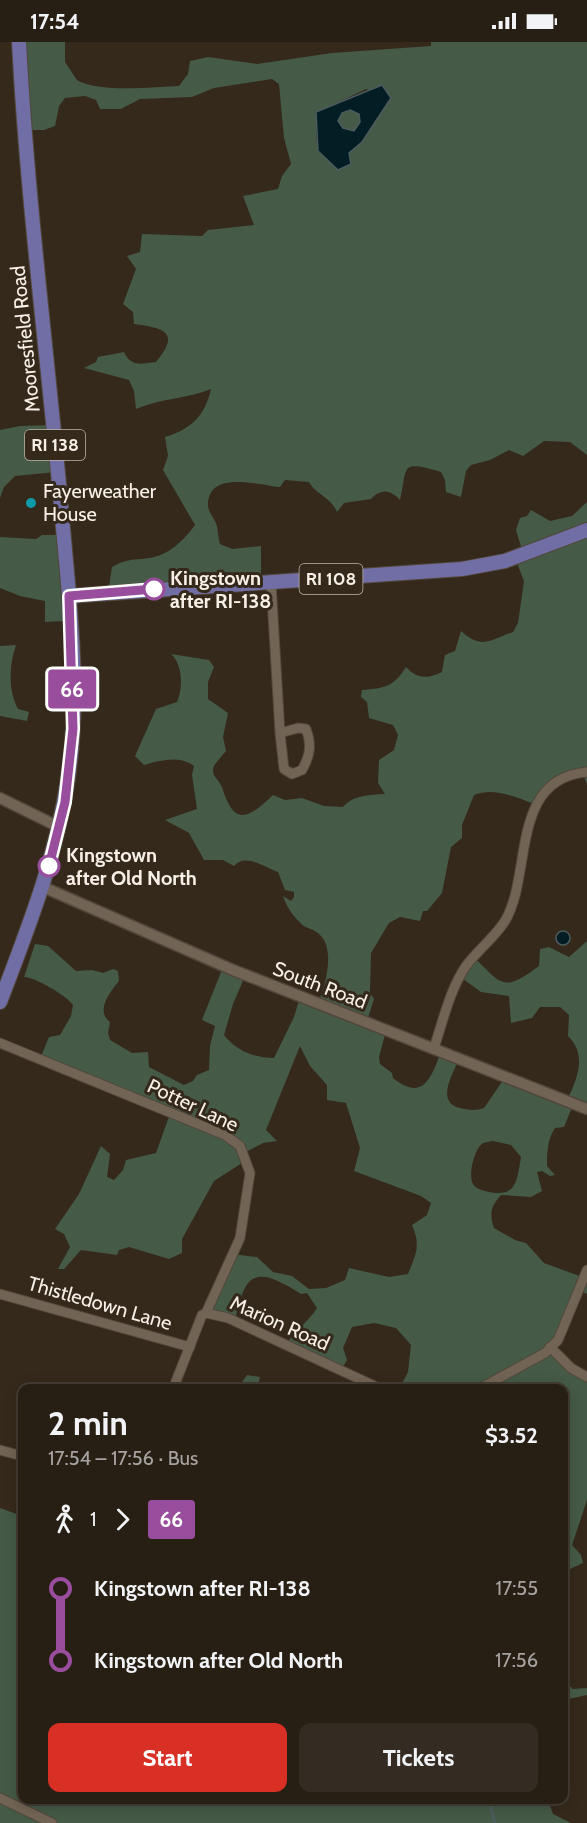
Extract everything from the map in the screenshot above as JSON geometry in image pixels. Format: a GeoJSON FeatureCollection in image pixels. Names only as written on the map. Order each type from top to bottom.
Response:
{"type":"FeatureCollection","features":[{"type":"Feature","properties":{"kind":"main road","name":"Mooresfield Road"},"geometry":{"type":"LineString","coordinates":[[19,42],[31,206],[69,596]]}},
{"type":"Feature","properties":{"kind":"main road","name":"RI 108"},"geometry":{"type":"LineString","coordinates":[[69,596],[462,570],[504,561],[587,530]]}},
{"type":"Feature","properties":{"kind":"main road","name":"RI 138"},"geometry":{"type":"LineString","coordinates":[[0,1002],[43,887],[66,792],[73,729],[69,596]]}},
{"type":"Feature","properties":{"kind":"street"},"geometry":{"type":"LineString","coordinates":[[271,582],[280,733],[284,769],[292,774],[302,770],[310,756],[306,729],[297,728],[280,733]]}},
{"type":"Feature","properties":{"kind":"street"},"geometry":{"type":"LineString","coordinates":[[434,1048],[464,969],[504,922],[513,902],[524,840],[537,802],[549,788],[564,778],[587,772]]}},
{"type":"Feature","properties":{"kind":"street"},"geometry":{"type":"LineString","coordinates":[[0,798],[59,826]]}},
{"type":"Feature","properties":{"kind":"street","name":"South Road"},"geometry":{"type":"LineString","coordinates":[[43,887],[233,970],[587,1109]]}},
{"type":"Feature","properties":{"kind":"street","name":"Potter Lane"},"geometry":{"type":"LineString","coordinates":[[0,1043],[225,1135],[240,1146],[250,1173],[240,1238],[213,1293],[206,1313]]}},
{"type":"Feature","properties":{"kind":"street"},"geometry":{"type":"LineString","coordinates":[[488,1384],[544,1353],[558,1340],[587,1270]]}},
{"type":"Feature","properties":{"kind":"street","name":"Thistledown Lane"},"geometry":{"type":"LineString","coordinates":[[0,1294],[190,1347]]}},
{"type":"Feature","properties":{"kind":"street","name":"Marion Road"},"geometry":{"type":"LineString","coordinates":[[175,1384],[202,1315],[206,1313],[228,1318],[370,1384]]}},
{"type":"Feature","properties":{"kind":"street"},"geometry":{"type":"LineString","coordinates":[[550,1347],[571,1368],[587,1377]]}},
{"type":"Feature","properties":{"kind":"street"},"geometry":{"type":"LineString","coordinates":[[0,1450],[18,1455]]}},
{"type":"Feature","properties":{"kind":"street"},"geometry":{"type":"LineString","coordinates":[[0,1798],[52,1823]]}},
{"type":"Feature","properties":{"kind":"green space"},"geometry":{"type":"Polygon","coordinates":[[[19,42],[65,42],[65,62],[77,80],[98,87],[126,88],[179,86],[188,74],[190,61],[208,57],[257,64],[332,53],[431,46],[431,42],[587,42],[587,455],[570,442],[544,441],[523,456],[509,450],[490,460],[471,465],[466,471],[461,497],[446,492],[445,480],[441,472],[412,467],[405,473],[400,500],[390,492],[382,492],[371,499],[344,503],[337,512],[309,482],[285,480],[280,487],[226,483],[211,493],[208,504],[216,523],[220,544],[232,549],[261,546],[261,577],[108,593],[112,567],[125,561],[156,557],[169,551],[181,542],[195,525],[163,470],[168,456],[165,437],[182,430],[196,420],[205,407],[211,389],[136,409],[134,391],[129,380],[84,368],[96,362],[98,357],[124,352],[133,362],[141,364],[156,362],[167,344],[166,333],[154,327],[134,324],[133,312],[123,304],[136,269],[127,256],[140,252],[142,234],[202,236],[208,230],[254,225],[243,196],[278,189],[282,176],[291,164],[284,138],[279,84],[272,79],[214,88],[192,97],[140,99],[121,109],[100,109],[96,100],[85,96],[65,98],[59,106],[55,126],[44,130],[27,130],[19,42]],[[366,89],[316,113],[317,142],[322,153],[335,165],[362,142],[391,98],[366,89]]]}},
{"type":"Feature","properties":{"kind":"green space"},"geometry":{"type":"Polygon","coordinates":[[[351,110],[359,114],[360,122],[354,131],[343,128],[338,121],[342,113],[351,110]]]}},
{"type":"Feature","properties":{"kind":"green space"},"geometry":{"type":"Polygon","coordinates":[[[52,425],[56,472],[15,476],[4,487],[0,498],[0,430],[20,426],[52,425]]]}},
{"type":"Feature","properties":{"kind":"green space"},"geometry":{"type":"Polygon","coordinates":[[[587,502],[587,785],[583,773],[563,778],[534,804],[497,792],[474,795],[462,825],[462,838],[451,847],[442,893],[427,911],[423,911],[420,921],[400,917],[389,923],[371,953],[370,993],[374,999],[367,1021],[386,1031],[379,1057],[380,1064],[403,1085],[412,1088],[424,1084],[434,1070],[441,1052],[459,1059],[447,1094],[448,1100],[460,1108],[478,1110],[484,1108],[506,1076],[567,1100],[579,1067],[577,1050],[568,1036],[569,1015],[560,1007],[540,1007],[532,1018],[511,1023],[509,996],[481,992],[463,979],[475,958],[499,980],[511,982],[539,966],[540,949],[549,947],[569,957],[587,941],[587,1110],[573,1105],[564,1127],[555,1128],[552,1133],[548,1147],[547,1166],[555,1175],[550,1176],[542,1171],[537,1172],[542,1191],[531,1197],[501,1195],[491,1214],[494,1228],[515,1240],[526,1243],[544,1263],[582,1277],[587,1264],[587,1294],[580,1291],[552,1345],[587,1379],[587,1500],[572,1545],[581,1555],[583,1563],[570,1569],[568,1587],[568,1384],[402,1384],[408,1372],[411,1345],[396,1328],[374,1323],[352,1327],[343,1348],[347,1360],[341,1370],[286,1345],[317,1308],[307,1293],[301,1294],[274,1279],[255,1278],[249,1283],[243,1291],[235,1321],[206,1313],[232,1254],[257,1257],[273,1272],[292,1276],[309,1289],[326,1288],[345,1280],[349,1268],[389,1277],[408,1274],[413,1261],[417,1244],[412,1225],[427,1215],[431,1203],[421,1196],[354,1171],[360,1148],[346,1103],[327,1100],[327,1085],[310,1066],[300,1046],[266,1130],[277,1141],[263,1143],[244,1153],[245,1161],[214,1181],[182,1239],[182,1253],[169,1259],[129,1247],[119,1250],[117,1255],[81,1250],[64,1269],[58,1269],[70,1247],[64,1234],[55,1229],[79,1194],[101,1146],[110,1154],[107,1177],[114,1180],[123,1170],[126,1160],[156,1153],[170,1114],[40,1059],[49,1037],[60,1035],[71,1016],[73,1005],[50,988],[24,977],[35,944],[48,946],[76,971],[92,970],[103,973],[113,969],[118,971],[119,981],[108,996],[104,1007],[106,1018],[110,1022],[108,1033],[110,1040],[132,1053],[148,1052],[149,1067],[184,1085],[193,1081],[197,1075],[209,1070],[210,1046],[215,1026],[202,1020],[223,967],[245,976],[233,1004],[224,1035],[235,1046],[246,1052],[274,1058],[294,1017],[300,997],[319,1001],[328,967],[325,941],[294,917],[283,896],[291,901],[294,892],[285,890],[278,872],[249,861],[239,862],[234,866],[223,860],[204,860],[189,833],[165,820],[197,809],[192,775],[194,766],[183,760],[163,760],[144,765],[135,756],[156,709],[177,702],[181,677],[178,664],[171,654],[209,660],[214,667],[208,682],[208,699],[228,713],[223,737],[226,751],[214,766],[213,772],[231,808],[237,813],[249,814],[273,795],[285,800],[302,798],[324,806],[343,807],[357,798],[385,794],[378,783],[379,760],[394,750],[398,735],[393,725],[369,718],[367,702],[361,697],[362,690],[393,683],[406,667],[414,674],[423,677],[442,672],[445,655],[455,651],[461,631],[468,637],[481,642],[513,632],[518,623],[524,581],[515,558],[523,553],[516,530],[520,518],[527,516],[531,510],[550,521],[572,516],[587,502]],[[493,1141],[483,1143],[475,1156],[472,1169],[474,1186],[499,1193],[511,1189],[517,1179],[521,1157],[511,1145],[493,1141]]]}},
{"type":"Feature","properties":{"kind":"green space"},"geometry":{"type":"Polygon","coordinates":[[[42,535],[61,535],[66,621],[45,622],[45,601],[20,596],[0,588],[0,537],[36,539],[42,535]]]}},
{"type":"Feature","properties":{"kind":"green space"},"geometry":{"type":"Polygon","coordinates":[[[16,645],[11,669],[12,694],[18,709],[29,712],[27,721],[0,716],[0,646],[16,645]]]}},
{"type":"Feature","properties":{"kind":"green space"},"geometry":{"type":"Polygon","coordinates":[[[247,1375],[260,1377],[258,1384],[241,1384],[247,1375]]]}},
{"type":"Feature","properties":{"kind":"green space"},"geometry":{"type":"Polygon","coordinates":[[[0,1508],[18,1515],[18,1804],[549,1804],[553,1814],[571,1823],[0,1823],[0,1508]]]}},
{"type":"Feature","properties":{"kind":"green space"},"geometry":{"type":"Polygon","coordinates":[[[568,1685],[573,1689],[587,1688],[587,1695],[568,1699],[568,1685]]]}},
{"type":"Feature","properties":{"kind":"water"},"geometry":{"type":"Polygon","coordinates":[[[382,85],[391,98],[362,142],[349,153],[351,164],[338,170],[318,151],[316,112],[382,85]],[[350,110],[342,113],[338,121],[343,128],[354,131],[360,122],[359,114],[350,110]]]}},
{"type":"Feature","properties":{"kind":"water"},"geometry":{"type":"Polygon","coordinates":[[[563,931],[568,933],[570,938],[568,943],[563,945],[558,943],[556,938],[558,933],[563,931]]]}},
{"type":"Feature","properties":{"kind":"waterway"},"geometry":{"type":"LineString","coordinates":[[490,1804],[495,1823]]}},
{"type":"Feature","properties":{"kind":"bus line","name":"66"},"geometry":{"type":"LineString","coordinates":[[49,866],[65,802],[73,729],[69,596],[154,589]]}},
{"type":"Feature","properties":{"kind":"place","name":"Fayerweather House"},"geometry":{"type":"Point","coordinates":[31,503]}},
{"type":"Feature","properties":{"kind":"place","name":"Kingstown after RI-138"},"geometry":{"type":"Point","coordinates":[154,589]}},
{"type":"Feature","properties":{"kind":"place","name":"Kingstown after Old North"},"geometry":{"type":"Point","coordinates":[49,866]}}]}
